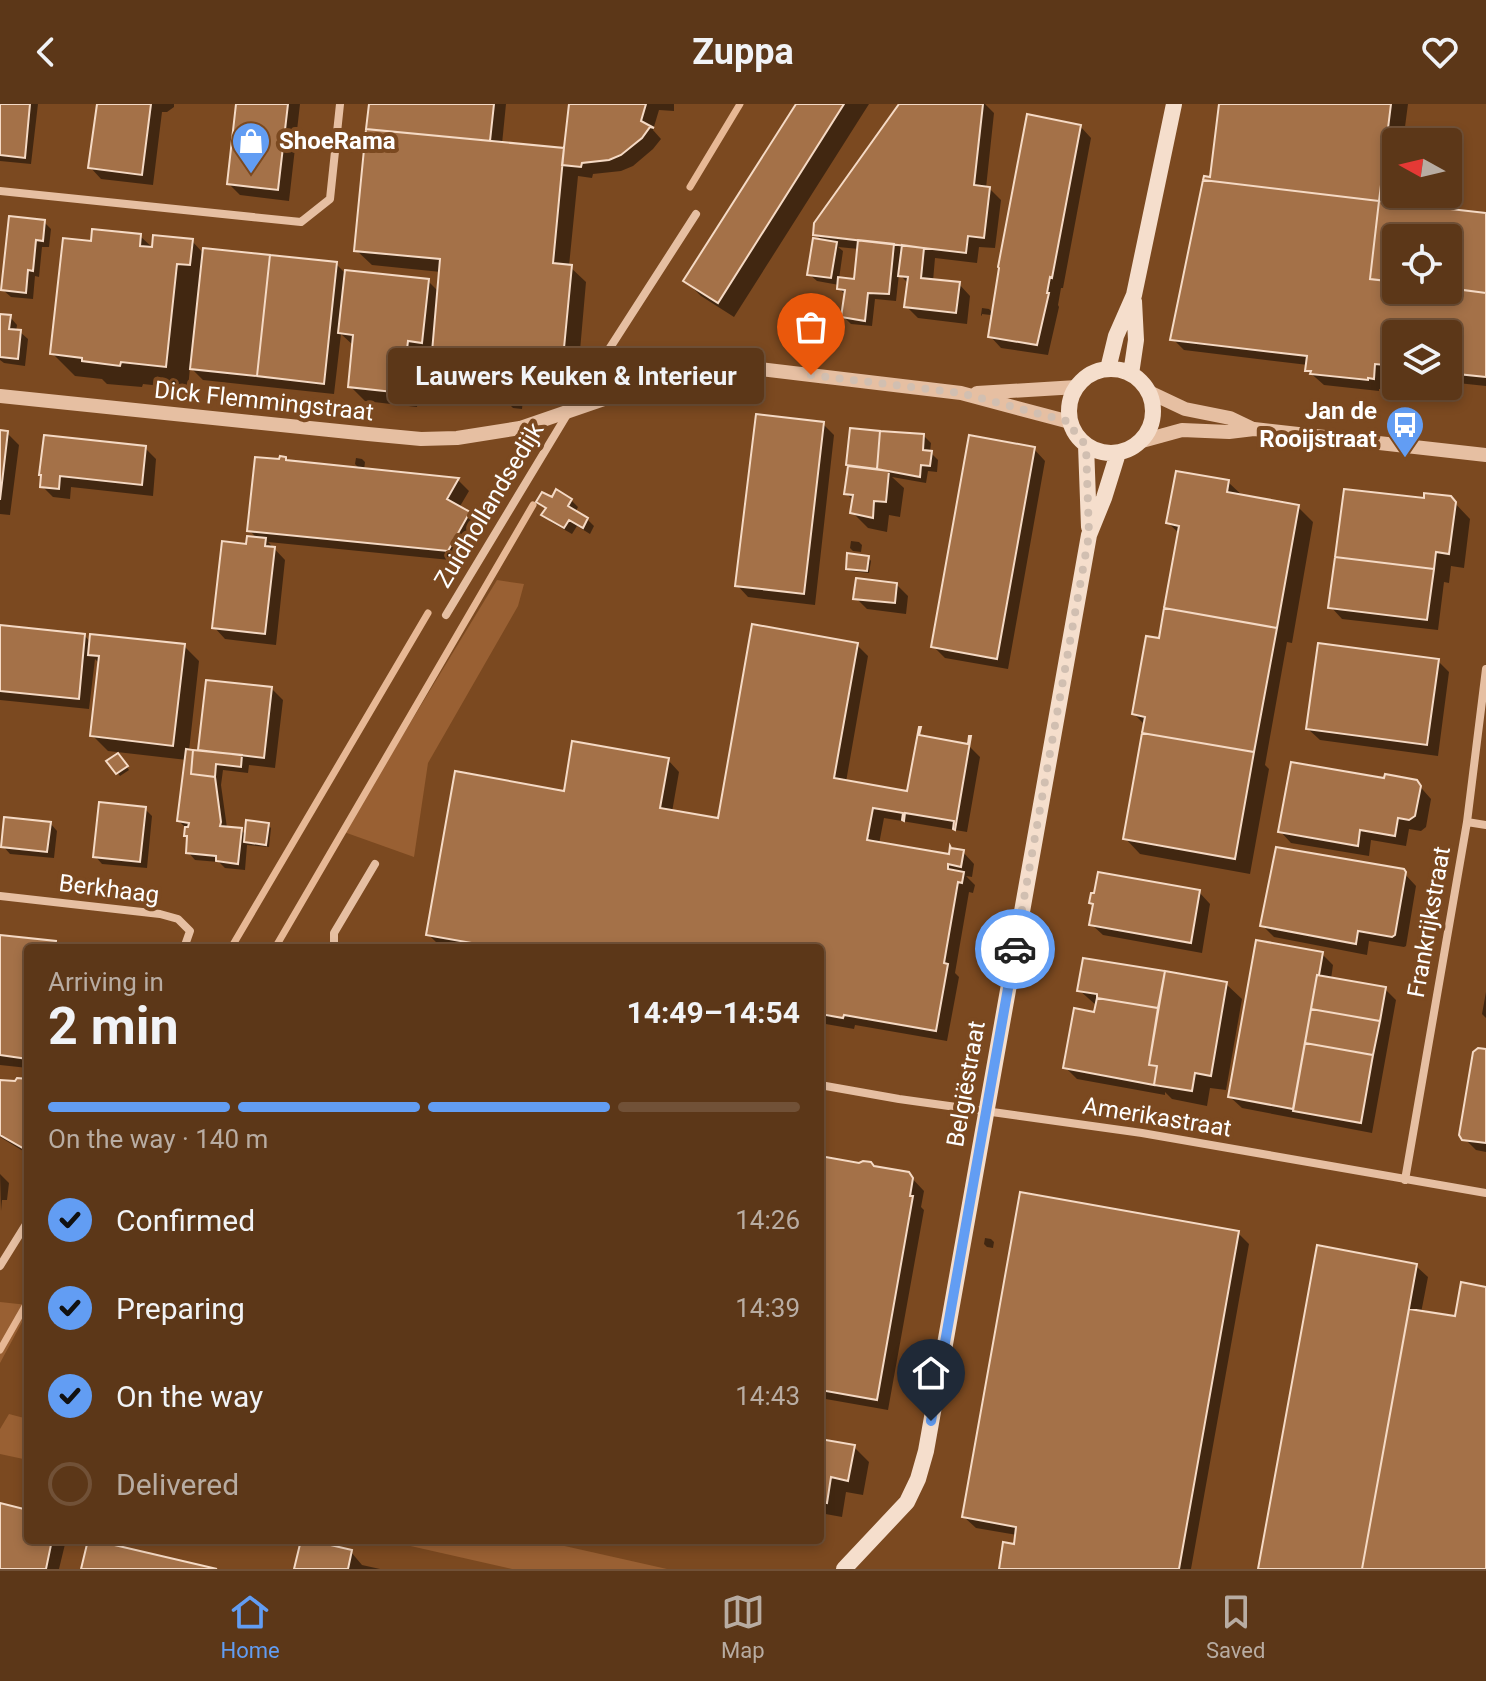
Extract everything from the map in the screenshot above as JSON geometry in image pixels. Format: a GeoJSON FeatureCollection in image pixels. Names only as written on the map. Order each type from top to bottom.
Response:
{"type":"FeatureCollection","features":[{"type":"Feature","properties":{"kind":"main road"},"geometry":{"type":"LineString","coordinates":[[1108,369],[1116,336],[1134,295],[1174,104]]}},
{"type":"Feature","properties":{"kind":"main road"},"geometry":{"type":"LineString","coordinates":[[1131,374],[1136,340],[1134,295]]}},
{"type":"Feature","properties":{"kind":"main road"},"geometry":{"type":"LineString","coordinates":[[1108,369],[1131,374],[1149,392],[1153,404],[1149,430],[1142,441],[1131,449],[1118,453],[1093,450],[1075,433],[1070,422],[1069,407],[1077,387],[1085,378],[1108,369]]}},
{"type":"Feature","properties":{"kind":"main road","name":"Belgiëstraat"},"geometry":{"type":"LineString","coordinates":[[1086,445],[1089,535]]}},
{"type":"Feature","properties":{"kind":"main road","name":"Belgiëstraat"},"geometry":{"type":"LineString","coordinates":[[844,1569],[907,1502],[926,1451],[1089,535],[1118,453]]}},
{"type":"Feature","properties":{"kind":"street"},"geometry":{"type":"LineString","coordinates":[[0,191],[301,222],[330,199],[340,104]]}},
{"type":"Feature","properties":{"kind":"street","name":"Zuidhollandsedijk"},"geometry":{"type":"LineString","coordinates":[[446,615],[568,413],[696,214]]}},
{"type":"Feature","properties":{"kind":"street"},"geometry":{"type":"LineString","coordinates":[[568,413],[680,373],[715,368],[751,368],[961,393],[1070,422]]}},
{"type":"Feature","properties":{"kind":"street"},"geometry":{"type":"LineString","coordinates":[[961,393],[1077,387]]}},
{"type":"Feature","properties":{"kind":"street"},"geometry":{"type":"LineString","coordinates":[[1149,392],[1185,409],[1230,418],[1254,429]]}},
{"type":"Feature","properties":{"kind":"street","name":"Dick Flemmingstraat"},"geometry":{"type":"LineString","coordinates":[[0,396],[421,439],[457,438],[520,428],[568,413]]}},
{"type":"Feature","properties":{"kind":"street"},"geometry":{"type":"LineString","coordinates":[[1142,441],[1182,430],[1229,432],[1254,429],[1486,455]]}},
{"type":"Feature","properties":{"kind":"street","name":"Frankrijkstraat"},"geometry":{"type":"LineString","coordinates":[[1405,1180],[1467,822],[1486,669]]}},
{"type":"Feature","properties":{"kind":"street"},"geometry":{"type":"LineString","coordinates":[[1467,822],[1486,825]]}},
{"type":"Feature","properties":{"kind":"street"},"geometry":{"type":"LineString","coordinates":[[334,944],[334,933],[375,864]]}},
{"type":"Feature","properties":{"kind":"street","name":"Berkhaag"},"geometry":{"type":"LineString","coordinates":[[0,896],[160,914],[178,919],[190,931],[185,944]]}},
{"type":"Feature","properties":{"kind":"street","name":"Amerikastraat"},"geometry":{"type":"LineString","coordinates":[[824,1086],[1142,1133],[1486,1193]]}},
{"type":"Feature","properties":{"kind":"street"},"geometry":{"type":"LineString","coordinates":[[0,1266],[24,1227]]}},
{"type":"Feature","properties":{"kind":"shaded area"},"geometry":{"type":"Polygon","coordinates":[[[497,580],[524,584],[518,606],[428,763],[414,857],[344,832],[497,580]]]}},
{"type":"Feature","properties":{"kind":"shaded area"},"geometry":{"type":"Polygon","coordinates":[[[0,1302],[24,1305],[24,1318],[0,1363],[0,1302]]]}},
{"type":"Feature","properties":{"kind":"shaded area"},"geometry":{"type":"Polygon","coordinates":[[[9,1414],[24,1418],[24,1459],[0,1454],[0,1429],[9,1414]]]}},
{"type":"Feature","properties":{"kind":"shaded area"},"geometry":{"type":"Polygon","coordinates":[[[402,1544],[556,1544],[667,1569],[512,1569],[402,1544]]]}},
{"type":"Feature","properties":{"kind":"building"},"geometry":{"type":"Polygon","coordinates":[[[0,104],[30,104],[25,158],[0,155],[0,104]]]}},
{"type":"Feature","properties":{"kind":"building"},"geometry":{"type":"Polygon","coordinates":[[[97,104],[151,104],[142,175],[88,168],[97,104]]]}},
{"type":"Feature","properties":{"kind":"building"},"geometry":{"type":"Polygon","coordinates":[[[236,104],[288,104],[278,190],[227,184],[236,104]]]}},
{"type":"Feature","properties":{"kind":"building"},"geometry":{"type":"Polygon","coordinates":[[[369,104],[494,104],[490,141],[366,129],[369,104]]]}},
{"type":"Feature","properties":{"kind":"building"},"geometry":{"type":"Polygon","coordinates":[[[569,104],[646,104],[641,121],[654,128],[650,127],[621,155],[609,160],[582,163],[581,167],[562,165],[569,104]]]}},
{"type":"Feature","properties":{"kind":"building"},"geometry":{"type":"Polygon","coordinates":[[[796,104],[844,104],[718,303],[683,281],[796,104]]]}},
{"type":"Feature","properties":{"kind":"building"},"geometry":{"type":"Polygon","coordinates":[[[899,104],[983,104],[974,185],[990,187],[984,238],[968,236],[966,253],[813,235],[814,223],[899,104]]]}},
{"type":"Feature","properties":{"kind":"building"},"geometry":{"type":"Polygon","coordinates":[[[1219,104],[1391,104],[1388,128],[1382,128],[1379,201],[1203,180],[1204,176],[1210,177],[1219,104]]]}},
{"type":"Feature","properties":{"kind":"building"},"geometry":{"type":"Polygon","coordinates":[[[1027,114],[1081,125],[1037,345],[988,337],[1027,114]]]}},
{"type":"Feature","properties":{"kind":"building"},"geometry":{"type":"Polygon","coordinates":[[[366,129],[564,148],[553,263],[572,265],[564,348],[553,347],[508,384],[507,395],[496,394],[496,390],[442,384],[441,388],[430,387],[440,259],[354,251],[366,129]]]}},
{"type":"Feature","properties":{"kind":"building"},"geometry":{"type":"Polygon","coordinates":[[[1203,180],[1379,201],[1370,279],[1382,280],[1382,304],[1462,304],[1462,290],[1486,293],[1486,377],[1462,374],[1462,320],[1382,320],[1382,365],[1375,364],[1374,379],[1368,380],[1310,374],[1311,371],[1305,371],[1307,356],[1170,340],[1203,180]]]}},
{"type":"Feature","properties":{"kind":"building"},"geometry":{"type":"Polygon","coordinates":[[[1379,201],[1382,201],[1382,208],[1441,208],[1486,213],[1486,293],[1462,290],[1462,224],[1382,224],[1382,280],[1370,279],[1379,201]]]}},
{"type":"Feature","properties":{"kind":"building"},"geometry":{"type":"Polygon","coordinates":[[[9,216],[45,220],[43,241],[36,240],[33,271],[28,270],[26,293],[1,290],[9,216]]]}},
{"type":"Feature","properties":{"kind":"building"},"geometry":{"type":"Polygon","coordinates":[[[92,229],[141,234],[140,246],[152,247],[153,235],[193,239],[190,265],[177,264],[166,367],[121,362],[120,366],[50,354],[63,238],[91,241],[92,229]]]}},
{"type":"Feature","properties":{"kind":"building"},"geometry":{"type":"Polygon","coordinates":[[[813,238],[837,242],[831,278],[807,275],[813,238]]]}},
{"type":"Feature","properties":{"kind":"building"},"geometry":{"type":"Polygon","coordinates":[[[858,240],[894,244],[889,294],[868,293],[865,321],[841,317],[845,290],[837,289],[838,277],[854,279],[858,240]]]}},
{"type":"Feature","properties":{"kind":"building"},"geometry":{"type":"Polygon","coordinates":[[[902,245],[924,248],[921,278],[960,282],[956,313],[904,307],[908,277],[898,276],[902,245]]]}},
{"type":"Feature","properties":{"kind":"building"},"geometry":{"type":"Polygon","coordinates":[[[203,248],[270,255],[257,376],[190,369],[203,248]]]}},
{"type":"Feature","properties":{"kind":"building"},"geometry":{"type":"Polygon","coordinates":[[[270,255],[337,262],[324,384],[257,376],[270,255]]]}},
{"type":"Feature","properties":{"kind":"building"},"geometry":{"type":"Polygon","coordinates":[[[345,270],[429,279],[422,343],[408,341],[402,393],[348,387],[353,335],[338,333],[345,270]]]}},
{"type":"Feature","properties":{"kind":"building"},"geometry":{"type":"Polygon","coordinates":[[[0,314],[11,315],[9,329],[21,330],[18,359],[0,357],[0,314]]]}},
{"type":"Feature","properties":{"kind":"building"},"geometry":{"type":"Polygon","coordinates":[[[756,414],[824,422],[804,594],[735,586],[756,414]]]}},
{"type":"Feature","properties":{"kind":"building"},"geometry":{"type":"Polygon","coordinates":[[[850,428],[880,431],[877,469],[846,465],[850,428]]]}},
{"type":"Feature","properties":{"kind":"building"},"geometry":{"type":"Polygon","coordinates":[[[0,430],[8,431],[0,500],[0,430]]]}},
{"type":"Feature","properties":{"kind":"building"},"geometry":{"type":"Polygon","coordinates":[[[880,431],[924,434],[923,450],[932,451],[930,466],[921,465],[920,477],[877,469],[880,431]]]}},
{"type":"Feature","properties":{"kind":"building"},"geometry":{"type":"Polygon","coordinates":[[[44,435],[146,446],[142,485],[60,476],[59,489],[40,487],[44,435]]]}},
{"type":"Feature","properties":{"kind":"building"},"geometry":{"type":"Polygon","coordinates":[[[969,435],[1035,447],[997,659],[931,647],[969,435]]]}},
{"type":"Feature","properties":{"kind":"building"},"geometry":{"type":"Polygon","coordinates":[[[280,456],[286,457],[286,460],[459,478],[447,499],[470,512],[448,551],[247,531],[255,457],[279,459],[280,456]]]}},
{"type":"Feature","properties":{"kind":"building"},"geometry":{"type":"Polygon","coordinates":[[[848,466],[889,471],[886,502],[874,501],[873,518],[850,513],[853,495],[844,494],[848,466]]]}},
{"type":"Feature","properties":{"kind":"building"},"geometry":{"type":"Polygon","coordinates":[[[1176,471],[1229,480],[1227,492],[1299,505],[1277,628],[1164,608],[1179,526],[1166,523],[1176,471]]]}},
{"type":"Feature","properties":{"kind":"building"},"geometry":{"type":"Polygon","coordinates":[[[556,489],[572,499],[568,506],[588,518],[583,528],[569,520],[564,528],[541,515],[546,508],[536,502],[542,492],[552,497],[556,489]]]}},
{"type":"Feature","properties":{"kind":"building"},"geometry":{"type":"Polygon","coordinates":[[[1344,489],[1424,498],[1424,493],[1451,496],[1456,502],[1449,554],[1436,552],[1434,569],[1335,557],[1344,489]]]}},
{"type":"Feature","properties":{"kind":"building"},"geometry":{"type":"Polygon","coordinates":[[[247,536],[266,538],[265,546],[275,547],[265,634],[212,628],[222,541],[246,544],[247,536]]]}},
{"type":"Feature","properties":{"kind":"building"},"geometry":{"type":"Polygon","coordinates":[[[847,553],[869,556],[867,571],[846,569],[847,553]]]}},
{"type":"Feature","properties":{"kind":"building"},"geometry":{"type":"Polygon","coordinates":[[[1335,557],[1434,569],[1427,620],[1328,608],[1335,557]]]}},
{"type":"Feature","properties":{"kind":"building"},"geometry":{"type":"Polygon","coordinates":[[[856,578],[897,583],[895,603],[853,599],[856,578]]]}},
{"type":"Feature","properties":{"kind":"building"},"geometry":{"type":"Polygon","coordinates":[[[1164,608],[1277,628],[1254,752],[1142,733],[1145,717],[1132,714],[1146,636],[1159,638],[1164,608]]]}},
{"type":"Feature","properties":{"kind":"building"},"geometry":{"type":"Polygon","coordinates":[[[752,624],[858,643],[834,778],[907,791],[919,727],[919,735],[968,744],[971,736],[955,830],[954,821],[905,813],[904,821],[903,813],[873,808],[867,840],[949,854],[950,846],[964,850],[961,867],[948,864],[948,869],[964,872],[962,883],[958,882],[936,1031],[844,1015],[843,1018],[824,1015],[824,944],[477,944],[426,935],[455,771],[564,791],[572,741],[669,758],[660,808],[718,818],[752,624]]]}},
{"type":"Feature","properties":{"kind":"building"},"geometry":{"type":"Polygon","coordinates":[[[0,625],[85,634],[79,699],[0,691],[0,625]]]}},
{"type":"Feature","properties":{"kind":"building"},"geometry":{"type":"Polygon","coordinates":[[[90,634],[185,644],[173,746],[90,736],[99,656],[88,655],[90,634]]]}},
{"type":"Feature","properties":{"kind":"building"},"geometry":{"type":"Polygon","coordinates":[[[1318,643],[1439,659],[1427,745],[1306,729],[1318,643]]]}},
{"type":"Feature","properties":{"kind":"building"},"geometry":{"type":"Polygon","coordinates":[[[206,680],[272,687],[264,758],[198,750],[206,680]]]}},
{"type":"Feature","properties":{"kind":"building"},"geometry":{"type":"Polygon","coordinates":[[[1142,733],[1254,752],[1235,859],[1123,839],[1142,733]]]}},
{"type":"Feature","properties":{"kind":"building"},"geometry":{"type":"Polygon","coordinates":[[[186,749],[193,750],[191,774],[215,777],[220,826],[242,828],[238,864],[216,861],[216,856],[186,853],[187,836],[184,836],[189,823],[177,821],[186,749]]]}},
{"type":"Feature","properties":{"kind":"building"},"geometry":{"type":"Polygon","coordinates":[[[193,750],[242,755],[241,767],[216,764],[215,777],[191,774],[193,750]]]}},
{"type":"Feature","properties":{"kind":"building"},"geometry":{"type":"Polygon","coordinates":[[[118,753],[128,766],[116,774],[106,761],[118,753]]]}},
{"type":"Feature","properties":{"kind":"building"},"geometry":{"type":"Polygon","coordinates":[[[1291,762],[1384,778],[1385,774],[1417,780],[1421,786],[1415,816],[1409,820],[1398,818],[1395,836],[1360,830],[1358,846],[1278,832],[1291,762]]]}},
{"type":"Feature","properties":{"kind":"building"},"geometry":{"type":"Polygon","coordinates":[[[99,802],[146,807],[140,862],[93,857],[99,802]]]}},
{"type":"Feature","properties":{"kind":"building"},"geometry":{"type":"Polygon","coordinates":[[[4,817],[51,822],[47,852],[1,847],[4,817]]]}},
{"type":"Feature","properties":{"kind":"building"},"geometry":{"type":"Polygon","coordinates":[[[246,820],[269,823],[266,845],[244,842],[246,820]]]}},
{"type":"Feature","properties":{"kind":"building"},"geometry":{"type":"Polygon","coordinates":[[[1276,847],[1404,869],[1395,935],[1358,931],[1356,944],[1260,926],[1276,847]]]}},
{"type":"Feature","properties":{"kind":"building"},"geometry":{"type":"Polygon","coordinates":[[[1098,872],[1200,890],[1191,943],[1089,925],[1093,904],[1089,903],[1098,872]]]}},
{"type":"Feature","properties":{"kind":"building"},"geometry":{"type":"Polygon","coordinates":[[[0,935],[56,941],[56,944],[24,944],[24,1058],[0,1055],[0,935]]]}},
{"type":"Feature","properties":{"kind":"building"},"geometry":{"type":"Polygon","coordinates":[[[1256,940],[1323,952],[1293,1109],[1228,1097],[1256,940]]]}},
{"type":"Feature","properties":{"kind":"building"},"geometry":{"type":"Polygon","coordinates":[[[1083,958],[1165,971],[1158,1008],[1097,998],[1097,994],[1077,991],[1083,958]]]}},
{"type":"Feature","properties":{"kind":"building"},"geometry":{"type":"Polygon","coordinates":[[[1165,971],[1227,982],[1211,1076],[1195,1073],[1192,1091],[1154,1085],[1157,1066],[1149,1065],[1165,971]]]}},
{"type":"Feature","properties":{"kind":"building"},"geometry":{"type":"Polygon","coordinates":[[[1317,975],[1386,987],[1380,1021],[1311,1009],[1317,975]]]}},
{"type":"Feature","properties":{"kind":"building"},"geometry":{"type":"Polygon","coordinates":[[[1097,998],[1158,1008],[1149,1065],[1157,1066],[1154,1085],[1063,1068],[1074,1008],[1094,1012],[1097,998]]]}},
{"type":"Feature","properties":{"kind":"building"},"geometry":{"type":"Polygon","coordinates":[[[1311,1009],[1380,1021],[1373,1055],[1305,1043],[1311,1009]]]}},
{"type":"Feature","properties":{"kind":"building"},"geometry":{"type":"Polygon","coordinates":[[[1305,1043],[1373,1055],[1361,1123],[1293,1111],[1305,1043]]]}},
{"type":"Feature","properties":{"kind":"building"},"geometry":{"type":"Polygon","coordinates":[[[1478,1048],[1486,1049],[1486,1143],[1462,1140],[1459,1135],[1473,1052],[1478,1048]]]}},
{"type":"Feature","properties":{"kind":"building"},"geometry":{"type":"Polygon","coordinates":[[[24,1079],[24,1149],[0,1135],[0,1080],[24,1079]]]}},
{"type":"Feature","properties":{"kind":"building"},"geometry":{"type":"Polygon","coordinates":[[[824,1157],[871,1162],[874,1166],[909,1172],[913,1178],[910,1196],[913,1196],[877,1400],[824,1391],[824,1157]]]}},
{"type":"Feature","properties":{"kind":"building"},"geometry":{"type":"Polygon","coordinates":[[[1020,1192],[1239,1231],[1179,1569],[999,1569],[1003,1542],[1014,1544],[1016,1527],[962,1517],[1020,1192]]]}},
{"type":"Feature","properties":{"kind":"building"},"geometry":{"type":"Polygon","coordinates":[[[1317,1245],[1417,1264],[1362,1569],[1258,1569],[1317,1245]]]}},
{"type":"Feature","properties":{"kind":"building"},"geometry":{"type":"Polygon","coordinates":[[[1461,1282],[1486,1287],[1486,1569],[1362,1569],[1409,1309],[1455,1316],[1461,1282]]]}},
{"type":"Feature","properties":{"kind":"building"},"geometry":{"type":"Polygon","coordinates":[[[824,1440],[855,1445],[848,1481],[831,1477],[827,1503],[824,1503],[824,1440]]]}},
{"type":"Feature","properties":{"kind":"building"},"geometry":{"type":"Polygon","coordinates":[[[0,1503],[24,1509],[24,1544],[51,1544],[46,1569],[0,1569],[0,1503]]]}},
{"type":"Feature","properties":{"kind":"building"},"geometry":{"type":"Polygon","coordinates":[[[87,1544],[110,1544],[217,1569],[81,1569],[87,1544]]]}},
{"type":"Feature","properties":{"kind":"building"},"geometry":{"type":"Polygon","coordinates":[[[300,1544],[326,1544],[352,1550],[348,1569],[294,1569],[300,1544]]]}},
{"type":"Feature","properties":{"kind":"waterway"},"geometry":{"type":"LineString","coordinates":[[690,187],[740,104]]}},
{"type":"Feature","properties":{"kind":"waterway"},"geometry":{"type":"LineString","coordinates":[[453,569],[508,473]]}},
{"type":"Feature","properties":{"kind":"waterway"},"geometry":{"type":"LineString","coordinates":[[277,944],[533,505]]}},
{"type":"Feature","properties":{"kind":"waterway"},"geometry":{"type":"LineString","coordinates":[[233,944],[428,613]]}},
{"type":"Feature","properties":{"kind":"waterway"},"geometry":{"type":"LineString","coordinates":[[0,1350],[24,1308]]}},
{"type":"Feature","properties":{"kind":"way so far"},"geometry":{"type":"LineString","coordinates":[[811,375],[961,393],[1034,411],[1070,422],[1086,445],[1089,535],[1015,949]]}},
{"type":"Feature","properties":{"kind":"place","name":"ShoeRama"},"geometry":{"type":"Point","coordinates":[251,175]}},
{"type":"Feature","properties":{"kind":"place","name":"Lauwers Keuken & Interieur"},"geometry":{"type":"Point","coordinates":[811,375]}},
{"type":"Feature","properties":{"kind":"place","name":"Jan de Rooijstraat"},"geometry":{"type":"Point","coordinates":[1405,459]}},
{"type":"Feature","properties":{"kind":"route"},"geometry":{"type":"LineString","coordinates":[[931,1421],[1015,949]]}}]}
